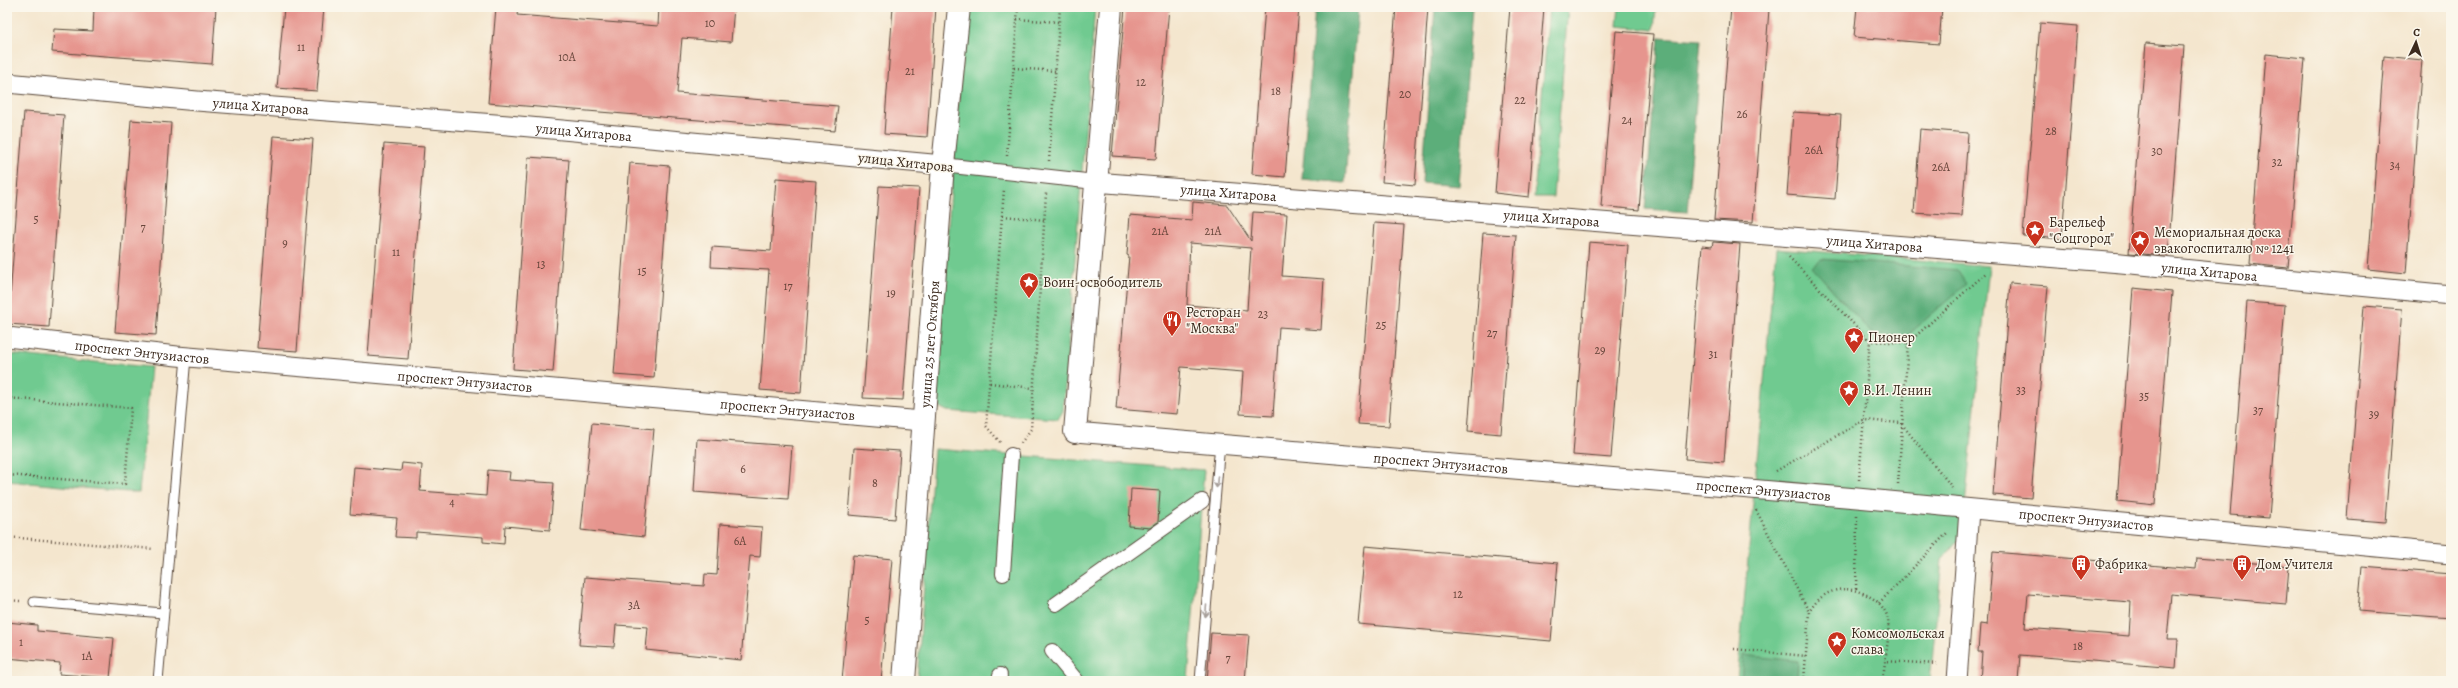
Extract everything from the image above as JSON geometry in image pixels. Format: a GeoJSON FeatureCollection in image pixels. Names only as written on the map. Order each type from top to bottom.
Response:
{"type":"FeatureCollection","features":[{"type":"Feature","properties":{"kind":"street","name":"улица 25 лет Октября"},"geometry":{"type":"LineString","coordinates":[[904,681],[922,421],[943,165],[959,7]]}},
{"type":"Feature","properties":{"kind":"street"},"geometry":{"type":"LineString","coordinates":[[1075,432],[1111,7]]}},
{"type":"Feature","properties":{"kind":"street","name":"улица Хитарова"},"geometry":{"type":"LineString","coordinates":[[7,83],[197,101],[508,125],[943,165],[1095,182],[2008,254],[2234,273],[2451,294]]}},
{"type":"Feature","properties":{"kind":"street","name":"проспект Энтузиастов"},"geometry":{"type":"LineString","coordinates":[[7,336],[186,357],[922,421]]}},
{"type":"Feature","properties":{"kind":"street","name":"проспект Энтузиастов"},"geometry":{"type":"LineString","coordinates":[[1075,432],[1745,488],[2451,554]]}},
{"type":"Feature","properties":{"kind":"street"},"geometry":{"type":"LineString","coordinates":[[1003,574],[1012,455]]}},
{"type":"Feature","properties":{"kind":"street"},"geometry":{"type":"LineString","coordinates":[[1056,604],[1202,501]]}},
{"type":"Feature","properties":{"kind":"street"},"geometry":{"type":"LineString","coordinates":[[1957,673],[1969,510]]}},
{"type":"Feature","properties":{"kind":"street"},"geometry":{"type":"LineString","coordinates":[[1052,651],[1077,681]]}},
{"type":"Feature","properties":{"kind":"lane"},"geometry":{"type":"LineString","coordinates":[[158,681],[186,357]]}},
{"type":"Feature","properties":{"kind":"lane"},"geometry":{"type":"LineString","coordinates":[[1200,681],[1220,443]]}},
{"type":"Feature","properties":{"kind":"lane"},"geometry":{"type":"LineString","coordinates":[[34,602],[164,613]]}},
{"type":"Feature","properties":{"kind":"path"},"geometry":{"type":"LineString","coordinates":[[1012,455],[986,426],[1018,7]]}},
{"type":"Feature","properties":{"kind":"path"},"geometry":{"type":"LineString","coordinates":[[1031,429],[1060,7]]}},
{"type":"Feature","properties":{"kind":"path"},"geometry":{"type":"LineString","coordinates":[[1017,19],[1058,22]]}},
{"type":"Feature","properties":{"kind":"path"},"geometry":{"type":"LineString","coordinates":[[1014,68],[1055,70]]}},
{"type":"Feature","properties":{"kind":"path"},"geometry":{"type":"LineString","coordinates":[[1003,216],[1045,220]]}},
{"type":"Feature","properties":{"kind":"path"},"geometry":{"type":"LineString","coordinates":[[1768,235],[1870,340],[1908,343]]}},
{"type":"Feature","properties":{"kind":"path"},"geometry":{"type":"LineString","coordinates":[[1897,502],[1901,423],[1908,343],[2008,254]]}},
{"type":"Feature","properties":{"kind":"path"},"geometry":{"type":"LineString","coordinates":[[1856,589],[1857,498],[1870,340]]}},
{"type":"Feature","properties":{"kind":"path"},"geometry":{"type":"LineString","coordinates":[[990,383],[1033,388]]}},
{"type":"Feature","properties":{"kind":"path"},"geometry":{"type":"LineString","coordinates":[[7,398],[131,408],[125,484],[7,475]]}},
{"type":"Feature","properties":{"kind":"path"},"geometry":{"type":"LineString","coordinates":[[1810,612],[1745,488],[1864,420],[1901,423],[1969,510],[1879,603]]}},
{"type":"Feature","properties":{"kind":"path"},"geometry":{"type":"LineString","coordinates":[[7,537],[169,551]]}},
{"type":"Feature","properties":{"kind":"path"},"geometry":{"type":"LineString","coordinates":[[1804,681],[1810,612],[1814,604],[1839,590],[1856,589],[1879,603],[1888,618],[1883,681]]}},
{"type":"Feature","properties":{"kind":"path"},"geometry":{"type":"LineString","coordinates":[[1734,649],[1806,656]]}},
{"type":"Feature","properties":{"kind":"path"},"geometry":{"type":"LineString","coordinates":[[1884,661],[1957,673]]}},
{"type":"Feature","properties":{"kind":"green space"},"geometry":{"type":"Polygon","coordinates":[[[966,7],[1095,7],[1063,411],[1058,419],[947,411],[939,407],[934,400],[966,7]]]}},
{"type":"Feature","properties":{"kind":"green space"},"geometry":{"type":"Polygon","coordinates":[[[1315,7],[1358,7],[1345,183],[1302,179],[1315,7]]]}},
{"type":"Feature","properties":{"kind":"green space"},"geometry":{"type":"Polygon","coordinates":[[[1435,7],[1472,7],[1459,186],[1422,183],[1435,7]]]}},
{"type":"Feature","properties":{"kind":"green space"},"geometry":{"type":"Polygon","coordinates":[[[1549,7],[1568,7],[1553,197],[1534,197],[1549,7]]]}},
{"type":"Feature","properties":{"kind":"green space"},"geometry":{"type":"Polygon","coordinates":[[[1619,7],[1656,7],[1654,30],[1617,26],[1619,7]]]}},
{"type":"Feature","properties":{"kind":"green space"},"geometry":{"type":"Polygon","coordinates":[[[1659,37],[1701,40],[1687,212],[1645,209],[1659,37]]]}},
{"type":"Feature","properties":{"kind":"green space"},"geometry":{"type":"Polygon","coordinates":[[[1776,248],[1989,266],[1962,536],[1942,560],[1930,681],[1737,681],[1776,248]]]}},
{"type":"Feature","properties":{"kind":"green space"},"geometry":{"type":"Polygon","coordinates":[[[1821,259],[1957,270],[1966,284],[1907,336],[1872,334],[1812,267],[1821,259]]]}},
{"type":"Feature","properties":{"kind":"green space"},"geometry":{"type":"Polygon","coordinates":[[[7,354],[151,367],[139,493],[7,481],[7,354]]]}},
{"type":"Feature","properties":{"kind":"green space"},"geometry":{"type":"Polygon","coordinates":[[[934,449],[1204,470],[1188,681],[917,681],[934,449]]]}},
{"type":"Feature","properties":{"kind":"green space"},"geometry":{"type":"Polygon","coordinates":[[[1743,655],[1798,661],[1797,681],[1741,681],[1743,655]]]}},
{"type":"Feature","properties":{"kind":"building"},"geometry":{"type":"Polygon","coordinates":[[[94,7],[216,7],[212,64],[52,52],[54,29],[93,31],[94,7]]]}},
{"type":"Feature","properties":{"kind":"building"},"geometry":{"type":"Polygon","coordinates":[[[284,7],[324,7],[317,91],[277,88],[284,7]]]}},
{"type":"Feature","properties":{"kind":"building"},"geometry":{"type":"Polygon","coordinates":[[[496,7],[518,7],[517,15],[658,26],[659,7],[734,7],[731,42],[682,38],[677,93],[838,106],[835,131],[488,103],[496,7]]]}},
{"type":"Feature","properties":{"kind":"building"},"geometry":{"type":"Polygon","coordinates":[[[893,7],[936,7],[927,137],[884,134],[893,7]]]}},
{"type":"Feature","properties":{"kind":"building"},"geometry":{"type":"Polygon","coordinates":[[[1125,7],[1169,7],[1156,159],[1112,156],[1125,7]]]}},
{"type":"Feature","properties":{"kind":"building"},"geometry":{"type":"Polygon","coordinates":[[[1265,7],[1299,7],[1285,177],[1252,174],[1265,7]]]}},
{"type":"Feature","properties":{"kind":"building"},"geometry":{"type":"Polygon","coordinates":[[[1396,7],[1428,7],[1415,185],[1382,182],[1396,7]]]}},
{"type":"Feature","properties":{"kind":"building"},"geometry":{"type":"Polygon","coordinates":[[[1510,7],[1544,7],[1529,197],[1495,193],[1510,7]]]}},
{"type":"Feature","properties":{"kind":"building"},"geometry":{"type":"Polygon","coordinates":[[[1731,7],[1769,9],[1753,222],[1714,220],[1731,7]]]}},
{"type":"Feature","properties":{"kind":"building"},"geometry":{"type":"Polygon","coordinates":[[[1857,7],[1942,7],[1939,44],[1854,37],[1857,7]]]}},
{"type":"Feature","properties":{"kind":"building"},"geometry":{"type":"Polygon","coordinates":[[[2040,23],[2078,26],[2062,239],[2023,236],[2040,23]]]}},
{"type":"Feature","properties":{"kind":"building"},"geometry":{"type":"Polygon","coordinates":[[[1616,31],[1653,34],[1639,210],[1601,206],[1616,31]]]}},
{"type":"Feature","properties":{"kind":"building"},"geometry":{"type":"Polygon","coordinates":[[[2146,43],[2184,46],[2168,256],[2129,253],[2146,43]]]}},
{"type":"Feature","properties":{"kind":"building"},"geometry":{"type":"Polygon","coordinates":[[[2266,54],[2305,58],[2288,268],[2250,264],[2266,54]]]}},
{"type":"Feature","properties":{"kind":"building"},"geometry":{"type":"Polygon","coordinates":[[[2384,56],[2422,60],[2406,273],[2368,269],[2384,56]]]}},
{"type":"Feature","properties":{"kind":"building"},"geometry":{"type":"Polygon","coordinates":[[[24,112],[64,115],[49,327],[8,324],[24,112]]]}},
{"type":"Feature","properties":{"kind":"building"},"geometry":{"type":"Polygon","coordinates":[[[1793,112],[1841,115],[1835,199],[1787,195],[1793,112]]]}},
{"type":"Feature","properties":{"kind":"building"},"geometry":{"type":"Polygon","coordinates":[[[131,120],[171,123],[156,335],[115,332],[131,120]]]}},
{"type":"Feature","properties":{"kind":"building"},"geometry":{"type":"Polygon","coordinates":[[[1920,129],[1968,133],[1962,216],[1914,213],[1920,129]]]}},
{"type":"Feature","properties":{"kind":"building"},"geometry":{"type":"Polygon","coordinates":[[[273,136],[313,139],[297,351],[257,348],[273,136]]]}},
{"type":"Feature","properties":{"kind":"building"},"geometry":{"type":"Polygon","coordinates":[[[384,144],[424,147],[408,359],[368,356],[384,144]]]}},
{"type":"Feature","properties":{"kind":"building"},"geometry":{"type":"Polygon","coordinates":[[[528,157],[569,160],[553,372],[513,369],[528,157]]]}},
{"type":"Feature","properties":{"kind":"building"},"geometry":{"type":"Polygon","coordinates":[[[630,163],[670,166],[654,378],[614,375],[630,163]]]}},
{"type":"Feature","properties":{"kind":"building"},"geometry":{"type":"Polygon","coordinates":[[[776,178],[816,181],[801,393],[760,390],[769,270],[711,267],[712,247],[771,251],[776,178]]]}},
{"type":"Feature","properties":{"kind":"building"},"geometry":{"type":"Polygon","coordinates":[[[879,186],[919,188],[903,400],[863,398],[879,186]]]}},
{"type":"Feature","properties":{"kind":"building"},"geometry":{"type":"Polygon","coordinates":[[[1193,202],[1227,205],[1251,241],[1253,212],[1287,214],[1282,276],[1324,279],[1321,330],[1279,327],[1273,416],[1240,414],[1243,372],[1181,367],[1177,414],[1116,409],[1129,256],[1127,255],[1130,215],[1192,220],[1193,202]],[[1190,243],[1187,305],[1247,310],[1251,248],[1190,243]]]}},
{"type":"Feature","properties":{"kind":"building"},"geometry":{"type":"Polygon","coordinates":[[[1374,223],[1404,225],[1389,426],[1358,424],[1374,223]]]}},
{"type":"Feature","properties":{"kind":"building"},"geometry":{"type":"Polygon","coordinates":[[[1483,233],[1516,235],[1501,434],[1468,431],[1483,233]]]}},
{"type":"Feature","properties":{"kind":"building"},"geometry":{"type":"Polygon","coordinates":[[[1589,242],[1628,245],[1611,458],[1573,455],[1589,242]]]}},
{"type":"Feature","properties":{"kind":"building"},"geometry":{"type":"Polygon","coordinates":[[[1713,242],[1740,244],[1724,462],[1685,459],[1702,246],[1712,247],[1713,242]]]}},
{"type":"Feature","properties":{"kind":"building"},"geometry":{"type":"Polygon","coordinates":[[[2010,283],[2048,286],[2031,498],[1993,495],[2010,283]]]}},
{"type":"Feature","properties":{"kind":"building"},"geometry":{"type":"Polygon","coordinates":[[[2133,288],[2172,292],[2155,505],[2117,501],[2133,288]]]}},
{"type":"Feature","properties":{"kind":"building"},"geometry":{"type":"Polygon","coordinates":[[[2247,302],[2285,305],[2269,518],[2230,515],[2247,302]]]}},
{"type":"Feature","properties":{"kind":"building"},"geometry":{"type":"Polygon","coordinates":[[[2364,306],[2402,309],[2385,522],[2347,519],[2364,306]]]}},
{"type":"Feature","properties":{"kind":"building"},"geometry":{"type":"Polygon","coordinates":[[[592,423],[654,429],[644,537],[581,530],[592,423]]]}},
{"type":"Feature","properties":{"kind":"building"},"geometry":{"type":"Polygon","coordinates":[[[697,439],[792,446],[788,499],[694,492],[697,439]]]}},
{"type":"Feature","properties":{"kind":"building"},"geometry":{"type":"Polygon","coordinates":[[[854,448],[900,451],[895,519],[849,515],[854,448]]]}},
{"type":"Feature","properties":{"kind":"building"},"geometry":{"type":"Polygon","coordinates":[[[402,463],[422,465],[420,491],[486,496],[488,470],[510,472],[509,480],[554,483],[550,530],[505,526],[504,544],[483,542],[483,537],[416,532],[416,538],[395,537],[397,518],[350,514],[354,467],[401,471],[402,463]]]}},
{"type":"Feature","properties":{"kind":"building"},"geometry":{"type":"Polygon","coordinates":[[[1131,489],[1160,491],[1158,522],[1150,528],[1129,526],[1131,489]]]}},
{"type":"Feature","properties":{"kind":"building"},"geometry":{"type":"Polygon","coordinates":[[[720,524],[762,527],[760,557],[750,556],[741,660],[646,650],[648,627],[616,625],[614,647],[579,645],[585,577],[704,586],[705,574],[717,575],[720,524]]]}},
{"type":"Feature","properties":{"kind":"building"},"geometry":{"type":"Polygon","coordinates":[[[1365,546],[1558,563],[1551,641],[1358,624],[1365,546]]]}},
{"type":"Feature","properties":{"kind":"building"},"geometry":{"type":"Polygon","coordinates":[[[1993,552],[2196,569],[2197,558],[2289,566],[2286,604],[2171,594],[2167,640],[2178,640],[2176,668],[2020,655],[2018,681],[1980,681],[1982,652],[1978,652],[1980,624],[1987,625],[1993,552]],[[2028,594],[2025,628],[2129,636],[2131,602],[2028,594]]]}},
{"type":"Feature","properties":{"kind":"building"},"geometry":{"type":"Polygon","coordinates":[[[853,555],[892,559],[881,681],[842,681],[853,555]]]}},
{"type":"Feature","properties":{"kind":"building"},"geometry":{"type":"Polygon","coordinates":[[[2362,567],[2451,574],[2451,618],[2358,611],[2362,567]]]}},
{"type":"Feature","properties":{"kind":"building"},"geometry":{"type":"Polygon","coordinates":[[[7,622],[37,625],[37,631],[114,638],[110,678],[59,674],[60,663],[7,658],[7,622]]]}},
{"type":"Feature","properties":{"kind":"building"},"geometry":{"type":"Polygon","coordinates":[[[1211,633],[1249,635],[1245,681],[1207,681],[1211,633]]]}},
{"type":"Feature","properties":{"kind":"place","name":"Барельеф \"Соцгород\""},"geometry":{"type":"Point","coordinates":[2035,247]}},
{"type":"Feature","properties":{"kind":"place","name":"Мемориальная доска эвакогоспиталю № 1241"},"geometry":{"type":"Point","coordinates":[2140,257]}},
{"type":"Feature","properties":{"kind":"place","name":"Воин-освободитель"},"geometry":{"type":"Point","coordinates":[1029,299]}},
{"type":"Feature","properties":{"kind":"place","name":"Ресторан \"Москва\""},"geometry":{"type":"Point","coordinates":[1172,337]}},
{"type":"Feature","properties":{"kind":"place","name":"Пионер"},"geometry":{"type":"Point","coordinates":[1854,354]}},
{"type":"Feature","properties":{"kind":"place","name":"В.И. Ленин"},"geometry":{"type":"Point","coordinates":[1849,407]}},
{"type":"Feature","properties":{"kind":"place","name":"Фабрика"},"geometry":{"type":"Point","coordinates":[2081,581]}},
{"type":"Feature","properties":{"kind":"place","name":"Дом Учителя"},"geometry":{"type":"Point","coordinates":[2242,581]}},
{"type":"Feature","properties":{"kind":"place","name":"Комсомольская слава"},"geometry":{"type":"Point","coordinates":[1837,658]}}]}
